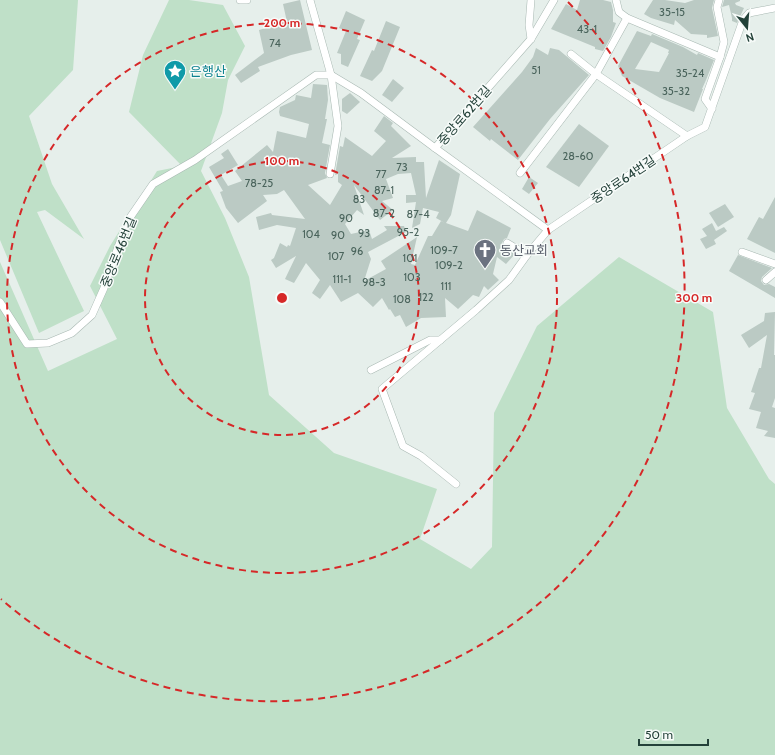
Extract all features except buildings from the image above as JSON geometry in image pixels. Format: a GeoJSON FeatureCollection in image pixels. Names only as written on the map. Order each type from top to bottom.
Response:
{"type":"FeatureCollection","features":[{"type":"Feature","properties":{"kind":"street"},"geometry":{"type":"LineString","coordinates":[[240,0],[247,0]]}},
{"type":"Feature","properties":{"kind":"street"},"geometry":{"type":"LineString","coordinates":[[310,0],[331,75],[338,126],[330,174]]}},
{"type":"Feature","properties":{"kind":"street"},"geometry":{"type":"LineString","coordinates":[[531,0],[531,39]]}},
{"type":"Feature","properties":{"kind":"street","name":"중앙로62번길"},"geometry":{"type":"LineString","coordinates":[[331,75],[361,93],[435,148],[531,39],[554,0]]}},
{"type":"Feature","properties":{"kind":"street"},"geometry":{"type":"LineString","coordinates":[[616,0],[619,12],[627,18],[720,57]]}},
{"type":"Feature","properties":{"kind":"street"},"geometry":{"type":"LineString","coordinates":[[712,109],[705,99],[724,42],[717,7],[719,0]]}},
{"type":"Feature","properties":{"kind":"street","name":"중앙로64번길"},"geometry":{"type":"LineString","coordinates":[[456,484],[421,456],[402,446],[382,389],[509,280],[548,230],[687,136],[705,127],[743,20],[749,13],[775,8]]}},
{"type":"Feature","properties":{"kind":"street"},"geometry":{"type":"LineString","coordinates":[[520,173],[596,74],[627,18]]}},
{"type":"Feature","properties":{"kind":"street"},"geometry":{"type":"LineString","coordinates":[[571,54],[596,74],[687,136]]}},
{"type":"Feature","properties":{"kind":"street","name":"중앙로46번길"},"geometry":{"type":"LineString","coordinates":[[0,302],[28,344],[48,343],[72,333],[92,315],[104,288],[129,219],[153,184],[195,160],[316,75],[331,75]]}},
{"type":"Feature","properties":{"kind":"street"},"geometry":{"type":"LineString","coordinates":[[435,148],[548,230]]}},
{"type":"Feature","properties":{"kind":"street"},"geometry":{"type":"LineString","coordinates":[[507,243],[527,255]]}},
{"type":"Feature","properties":{"kind":"street"},"geometry":{"type":"LineString","coordinates":[[742,252],[775,264]]}},
{"type":"Feature","properties":{"kind":"street"},"geometry":{"type":"LineString","coordinates":[[766,280],[775,272]]}},
{"type":"Feature","properties":{"kind":"street","name":"중앙로64번길"},"geometry":{"type":"LineString","coordinates":[[371,370],[430,340],[440,340]]}},
{"type":"Feature","properties":{"kind":"green space"},"geometry":{"type":"Polygon","coordinates":[[[0,0],[78,0],[73,70],[29,116],[52,184],[84,239],[45,210],[37,212],[84,311],[39,333],[0,240],[0,0]]]}},
{"type":"Feature","properties":{"kind":"green space"},"geometry":{"type":"Polygon","coordinates":[[[169,0],[189,0],[223,5],[245,46],[228,80],[222,113],[201,171],[225,218],[249,277],[269,395],[334,453],[437,489],[420,539],[471,569],[492,547],[494,413],[537,326],[619,257],[713,312],[727,408],[769,479],[775,484],[775,755],[0,755],[0,262],[48,371],[117,339],[90,286],[110,246],[157,171],[182,166],[129,112],[143,55],[169,0]]]}},
{"type":"Feature","properties":{"kind":"place","name":"은행산"},"geometry":{"type":"Point","coordinates":[175,90]}},
{"type":"Feature","properties":{"kind":"place","name":"동산교회"},"geometry":{"type":"Point","coordinates":[485,270]}}]}
